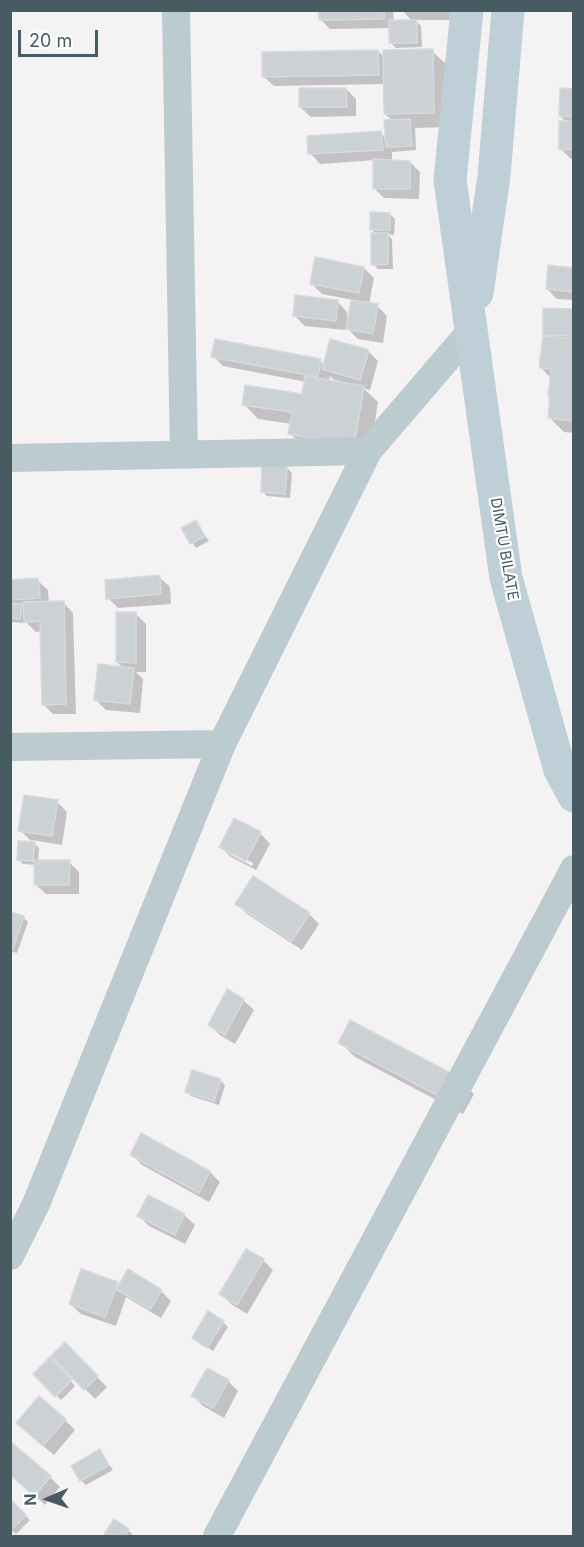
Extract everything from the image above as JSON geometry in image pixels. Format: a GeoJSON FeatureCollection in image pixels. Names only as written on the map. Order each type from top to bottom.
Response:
{"type":"FeatureCollection","features":[{"type":"Feature","properties":{"kind":"main road","name":"DIMTU BILATE"},"geometry":{"type":"LineString","coordinates":[[467,10],[450,180],[506,578],[560,770],[573,796]]}},
{"type":"Feature","properties":{"kind":"main road","name":"DIMTU BILATE"},"geometry":{"type":"LineString","coordinates":[[471,331],[494,176],[508,10]]}},
{"type":"Feature","properties":{"kind":"street"},"geometry":{"type":"LineString","coordinates":[[176,10],[184,455]]}},
{"type":"Feature","properties":{"kind":"street"},"geometry":{"type":"LineString","coordinates":[[10,1256],[36,1204],[222,744],[368,451],[471,331]]}},
{"type":"Feature","properties":{"kind":"street"},"geometry":{"type":"LineString","coordinates":[[10,458],[368,451]]}},
{"type":"Feature","properties":{"kind":"street"},"geometry":{"type":"LineString","coordinates":[[10,747],[222,744]]}},
{"type":"Feature","properties":{"kind":"street"},"geometry":{"type":"LineString","coordinates":[[217,1536],[573,869]]}},
{"type":"Feature","properties":{"kind":"building"},"geometry":{"type":"Polygon","coordinates":[[[318,10],[384,10],[384,19],[319,20],[318,10]]]}},
{"type":"Feature","properties":{"kind":"building"},"geometry":{"type":"Polygon","coordinates":[[[389,20],[417,20],[417,43],[389,43],[389,20]]]}},
{"type":"Feature","properties":{"kind":"building"},"geometry":{"type":"Polygon","coordinates":[[[433,49],[434,113],[384,114],[383,50],[433,49]]]}},
{"type":"Feature","properties":{"kind":"building"},"geometry":{"type":"Polygon","coordinates":[[[378,50],[379,75],[262,77],[262,52],[378,50]]]}},
{"type":"Feature","properties":{"kind":"building"},"geometry":{"type":"Polygon","coordinates":[[[299,88],[346,88],[347,107],[299,107],[299,88]]]}},
{"type":"Feature","properties":{"kind":"building"},"geometry":{"type":"Polygon","coordinates":[[[560,88],[574,89],[574,117],[559,116],[560,88]]]}},
{"type":"Feature","properties":{"kind":"building"},"geometry":{"type":"Polygon","coordinates":[[[410,119],[412,146],[386,147],[384,120],[410,119]]]}},
{"type":"Feature","properties":{"kind":"building"},"geometry":{"type":"Polygon","coordinates":[[[559,121],[574,121],[574,149],[559,150],[559,121]]]}},
{"type":"Feature","properties":{"kind":"building"},"geometry":{"type":"Polygon","coordinates":[[[381,131],[383,150],[308,154],[307,136],[381,131]]]}},
{"type":"Feature","properties":{"kind":"building"},"geometry":{"type":"Polygon","coordinates":[[[373,159],[410,161],[410,189],[373,189],[373,159]]]}},
{"type":"Feature","properties":{"kind":"building"},"geometry":{"type":"Polygon","coordinates":[[[370,212],[390,213],[390,230],[370,230],[370,212]]]}},
{"type":"Feature","properties":{"kind":"building"},"geometry":{"type":"Polygon","coordinates":[[[371,233],[388,233],[388,264],[371,265],[371,233]]]}},
{"type":"Feature","properties":{"kind":"building"},"geometry":{"type":"Polygon","coordinates":[[[315,257],[364,267],[359,293],[310,284],[315,257]]]}},
{"type":"Feature","properties":{"kind":"building"},"geometry":{"type":"Polygon","coordinates":[[[548,265],[574,268],[574,292],[546,289],[548,265]]]}},
{"type":"Feature","properties":{"kind":"building"},"geometry":{"type":"Polygon","coordinates":[[[295,295],[338,300],[336,321],[293,316],[295,295]]]}},
{"type":"Feature","properties":{"kind":"building"},"geometry":{"type":"Polygon","coordinates":[[[351,300],[378,304],[373,334],[346,329],[351,300]]]}},
{"type":"Feature","properties":{"kind":"building"},"geometry":{"type":"Polygon","coordinates":[[[543,308],[574,309],[574,336],[543,335],[543,308]]]}},
{"type":"Feature","properties":{"kind":"building"},"geometry":{"type":"Polygon","coordinates":[[[543,336],[574,339],[574,421],[548,418],[551,369],[539,368],[543,336]]]}},
{"type":"Feature","properties":{"kind":"building"},"geometry":{"type":"Polygon","coordinates":[[[215,339],[321,359],[318,377],[211,357],[215,339]]]}},
{"type":"Feature","properties":{"kind":"building"},"geometry":{"type":"Polygon","coordinates":[[[330,339],[369,350],[360,380],[322,369],[330,339]]]}},
{"type":"Feature","properties":{"kind":"building"},"geometry":{"type":"Polygon","coordinates":[[[305,376],[364,386],[354,445],[288,434],[292,412],[242,405],[245,385],[302,394],[305,376]]]}},
{"type":"Feature","properties":{"kind":"building"},"geometry":{"type":"Polygon","coordinates":[[[262,465],[287,466],[285,494],[261,492],[262,465]]]}},
{"type":"Feature","properties":{"kind":"building"},"geometry":{"type":"Polygon","coordinates":[[[196,520],[205,536],[190,544],[181,528],[196,520]]]}},
{"type":"Feature","properties":{"kind":"building"},"geometry":{"type":"Polygon","coordinates":[[[160,575],[161,594],[106,599],[105,580],[160,575]]]}},
{"type":"Feature","properties":{"kind":"building"},"geometry":{"type":"Polygon","coordinates":[[[38,578],[40,598],[10,600],[10,580],[38,578]]]}},
{"type":"Feature","properties":{"kind":"building"},"geometry":{"type":"Polygon","coordinates":[[[64,601],[66,704],[42,705],[40,621],[24,622],[23,602],[64,601]]]}},
{"type":"Feature","properties":{"kind":"building"},"geometry":{"type":"Polygon","coordinates":[[[10,603],[22,604],[20,619],[10,618],[10,603]]]}},
{"type":"Feature","properties":{"kind":"building"},"geometry":{"type":"Polygon","coordinates":[[[116,612],[136,612],[136,663],[116,662],[116,612]]]}},
{"type":"Feature","properties":{"kind":"building"},"geometry":{"type":"Polygon","coordinates":[[[98,664],[134,668],[130,704],[94,700],[98,664]]]}},
{"type":"Feature","properties":{"kind":"building"},"geometry":{"type":"Polygon","coordinates":[[[24,795],[58,800],[52,836],[18,831],[24,795]]]}},
{"type":"Feature","properties":{"kind":"building"},"geometry":{"type":"Polygon","coordinates":[[[234,818],[261,832],[246,861],[219,847],[234,818]]]}},
{"type":"Feature","properties":{"kind":"building"},"geometry":{"type":"Polygon","coordinates":[[[18,841],[35,842],[33,861],[17,860],[18,841]]]}},
{"type":"Feature","properties":{"kind":"building"},"geometry":{"type":"Polygon","coordinates":[[[34,860],[70,860],[69,885],[34,885],[34,860]]]}},
{"type":"Feature","properties":{"kind":"building"},"geometry":{"type":"Polygon","coordinates":[[[253,876],[310,913],[292,941],[235,904],[253,876]]]}},
{"type":"Feature","properties":{"kind":"building"},"geometry":{"type":"Polygon","coordinates":[[[10,912],[24,916],[13,949],[10,949],[10,912]]]}},
{"type":"Feature","properties":{"kind":"building"},"geometry":{"type":"Polygon","coordinates":[[[227,989],[244,999],[225,1035],[208,1025],[227,989]]]}},
{"type":"Feature","properties":{"kind":"building"},"geometry":{"type":"Polygon","coordinates":[[[350,1020],[460,1078],[448,1101],[338,1043],[350,1020]]]}},
{"type":"Feature","properties":{"kind":"building"},"geometry":{"type":"Polygon","coordinates":[[[192,1070],[221,1079],[214,1101],[185,1092],[192,1070]]]}},
{"type":"Feature","properties":{"kind":"building"},"geometry":{"type":"Polygon","coordinates":[[[141,1133],[210,1171],[199,1193],[130,1155],[141,1133]]]}},
{"type":"Feature","properties":{"kind":"building"},"geometry":{"type":"Polygon","coordinates":[[[148,1195],[185,1214],[175,1235],[137,1216],[148,1195]]]}},
{"type":"Feature","properties":{"kind":"building"},"geometry":{"type":"Polygon","coordinates":[[[246,1249],[264,1259],[237,1305],[219,1294],[246,1249]]]}},
{"type":"Feature","properties":{"kind":"building"},"geometry":{"type":"Polygon","coordinates":[[[81,1269],[118,1282],[105,1317],[69,1304],[81,1269]]]}},
{"type":"Feature","properties":{"kind":"building"},"geometry":{"type":"Polygon","coordinates":[[[128,1269],[162,1290],[150,1309],[116,1289],[128,1269]]]}},
{"type":"Feature","properties":{"kind":"building"},"geometry":{"type":"Polygon","coordinates":[[[208,1311],[224,1321],[207,1348],[192,1338],[208,1311]]]}},
{"type":"Feature","properties":{"kind":"building"},"geometry":{"type":"Polygon","coordinates":[[[65,1342],[98,1376],[84,1390],[51,1356],[65,1342]]]}},
{"type":"Feature","properties":{"kind":"building"},"geometry":{"type":"Polygon","coordinates":[[[50,1357],[72,1380],[55,1397],[33,1374],[50,1357]]]}},
{"type":"Feature","properties":{"kind":"building"},"geometry":{"type":"Polygon","coordinates":[[[207,1368],[229,1380],[213,1408],[191,1396],[207,1368]]]}},
{"type":"Feature","properties":{"kind":"building"},"geometry":{"type":"Polygon","coordinates":[[[39,1396],[66,1419],[43,1446],[16,1423],[39,1396]]]}},
{"type":"Feature","properties":{"kind":"building"},"geometry":{"type":"Polygon","coordinates":[[[10,1441],[51,1476],[34,1496],[10,1475],[10,1441]]]}},
{"type":"Feature","properties":{"kind":"building"},"geometry":{"type":"Polygon","coordinates":[[[100,1449],[109,1465],[80,1481],[71,1466],[100,1449]]]}},
{"type":"Feature","properties":{"kind":"building"},"geometry":{"type":"Polygon","coordinates":[[[10,1499],[26,1515],[11,1530],[10,1530],[10,1499]]]}},
{"type":"Feature","properties":{"kind":"building"},"geometry":{"type":"Polygon","coordinates":[[[114,1519],[129,1529],[125,1536],[103,1536],[114,1519]]]}}]}
